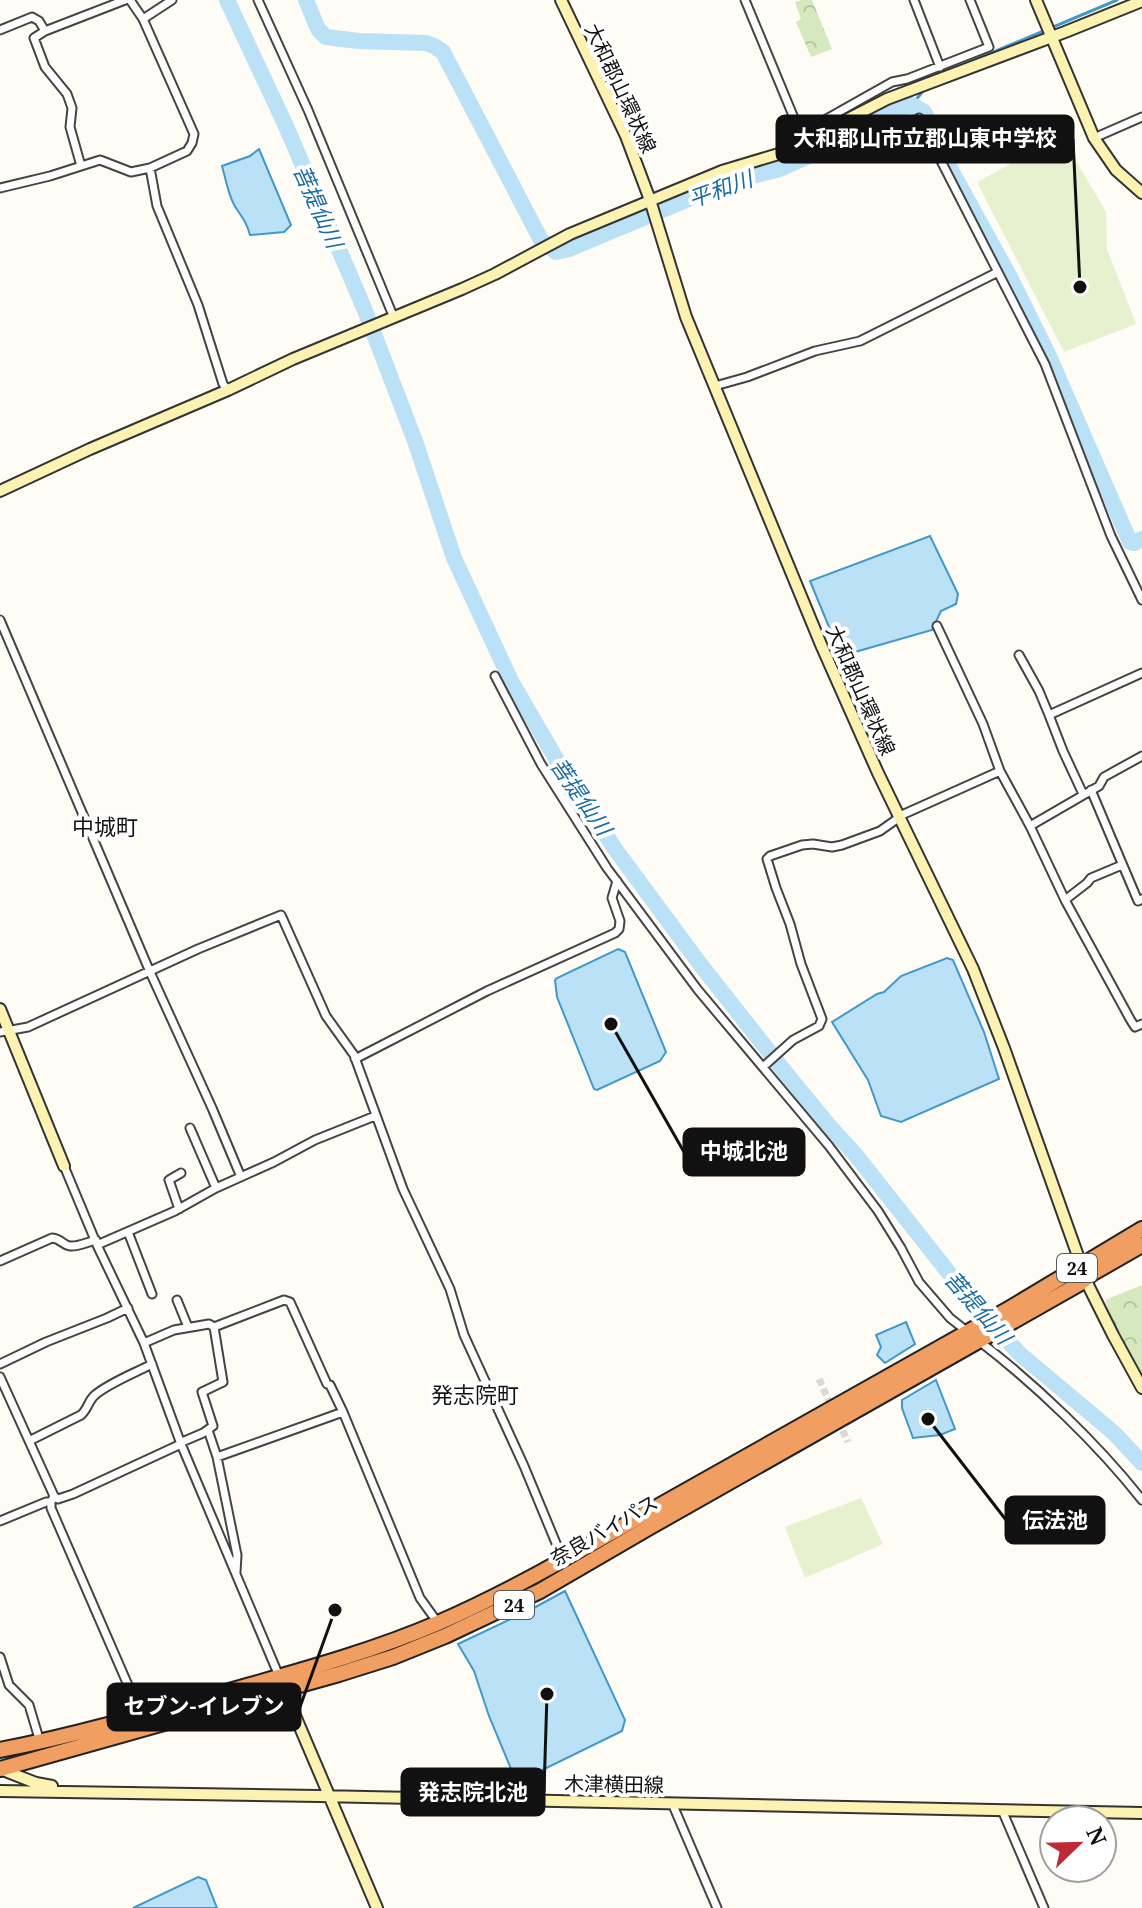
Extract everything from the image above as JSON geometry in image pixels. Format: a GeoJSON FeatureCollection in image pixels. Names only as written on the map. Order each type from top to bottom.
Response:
{"type":"FeatureCollection","features":[{"type":"Feature","properties":{"kind":"highway","name":"奈良バイパス"},"geometry":{"type":"LineString","coordinates":[[0,1750],[142,1716],[376,1647],[438,1623],[516,1587],[1016,1312],[1083,1272],[1142,1229]]}},
{"type":"Feature","properties":{"kind":"highway","name":"奈良バイパス"},"geometry":{"type":"LineString","coordinates":[[1083,1272],[1142,1245]]}},
{"type":"Feature","properties":{"kind":"highway","name":"奈良バイパス"},"geometry":{"type":"LineString","coordinates":[[0,1769],[285,1691],[393,1657],[518,1603],[975,1334]]}},
{"type":"Feature","properties":{"kind":"main road","name":"大和郡山環状線"},"geometry":{"type":"LineString","coordinates":[[561,0],[626,136],[678,295],[822,647],[899,817],[973,969],[1083,1272],[1142,1388]]}},
{"type":"Feature","properties":{"kind":"main road"},"geometry":{"type":"LineString","coordinates":[[1036,0],[1094,138],[1116,170],[1140,189]]}},
{"type":"Feature","properties":{"kind":"main road"},"geometry":{"type":"LineString","coordinates":[[0,491],[293,359],[462,289],[570,234],[653,211],[739,165],[782,153],[865,109],[1142,1]]}},
{"type":"Feature","properties":{"kind":"main road"},"geometry":{"type":"LineString","coordinates":[[0,1009],[4,1031],[64,1166]]}},
{"type":"Feature","properties":{"kind":"main road"},"geometry":{"type":"LineString","coordinates":[[279,1676],[377,1908]]}},
{"type":"Feature","properties":{"kind":"main road","name":"木津横田線"},"geometry":{"type":"LineString","coordinates":[[0,1769],[36,1783],[85,1791]]}},
{"type":"Feature","properties":{"kind":"main road","name":"木津横田線"},"geometry":{"type":"LineString","coordinates":[[0,1791],[1142,1813]]}},
{"type":"Feature","properties":{"kind":"street"},"geometry":{"type":"LineString","coordinates":[[0,188],[50,176],[100,160],[131,172],[150,168],[187,151],[194,134],[143,19],[127,0],[34,38],[45,67],[67,94],[72,108],[70,127],[81,166]]}},
{"type":"Feature","properties":{"kind":"street"},"geometry":{"type":"LineString","coordinates":[[143,19],[172,0]]}},
{"type":"Feature","properties":{"kind":"street"},"geometry":{"type":"LineString","coordinates":[[258,0],[308,110],[392,318]]}},
{"type":"Feature","properties":{"kind":"street"},"geometry":{"type":"LineString","coordinates":[[745,0],[799,130],[805,131],[892,82],[989,47],[970,0]]}},
{"type":"Feature","properties":{"kind":"street"},"geometry":{"type":"LineString","coordinates":[[914,0],[940,67]]}},
{"type":"Feature","properties":{"kind":"street"},"geometry":{"type":"LineString","coordinates":[[0,30],[32,17],[39,21],[45,31]]}},
{"type":"Feature","properties":{"kind":"street"},"geometry":{"type":"LineString","coordinates":[[1094,138],[1142,117]]}},
{"type":"Feature","properties":{"kind":"street"},"geometry":{"type":"LineString","coordinates":[[919,118],[1045,364],[1111,536],[1142,600]]}},
{"type":"Feature","properties":{"kind":"street"},"geometry":{"type":"LineString","coordinates":[[150,168],[157,206],[198,305],[223,384],[228,390]]}},
{"type":"Feature","properties":{"kind":"street"},"geometry":{"type":"LineString","coordinates":[[715,386],[815,351],[860,341],[998,272]]}},
{"type":"Feature","properties":{"kind":"street"},"geometry":{"type":"LineString","coordinates":[[0,620],[241,1177]]}},
{"type":"Feature","properties":{"kind":"street"},"geometry":{"type":"LineString","coordinates":[[937,626],[983,724],[1000,771],[1065,900],[1130,1019],[1135,1027],[1142,1024]]}},
{"type":"Feature","properties":{"kind":"street"},"geometry":{"type":"LineString","coordinates":[[1019,655],[1138,901],[1142,899]]}},
{"type":"Feature","properties":{"kind":"street"},"geometry":{"type":"LineString","coordinates":[[1049,715],[1142,673]]}},
{"type":"Feature","properties":{"kind":"street"},"geometry":{"type":"LineString","coordinates":[[495,676],[541,764],[617,881],[698,990],[764,1065],[878,1211],[919,1282],[950,1318],[975,1334],[1062,1415],[1123,1475],[1142,1500]]}},
{"type":"Feature","properties":{"kind":"street"},"geometry":{"type":"LineString","coordinates":[[1030,826],[1099,786],[1104,777],[1142,756]]}},
{"type":"Feature","properties":{"kind":"street"},"geometry":{"type":"LineString","coordinates":[[764,1065],[793,1040],[819,1026],[822,1019],[767,859],[802,845],[832,847],[880,831],[899,817],[1000,771]]}},
{"type":"Feature","properties":{"kind":"street"},"geometry":{"type":"LineString","coordinates":[[1065,900],[1091,878],[1122,865]]}},
{"type":"Feature","properties":{"kind":"street"},"geometry":{"type":"LineString","coordinates":[[355,1059],[487,991],[615,933],[620,921],[612,898],[617,881]]}},
{"type":"Feature","properties":{"kind":"street"},"geometry":{"type":"LineString","coordinates":[[4,1031],[28,1027],[198,949],[281,915],[326,1016],[355,1059],[403,1189],[450,1289],[464,1335],[563,1560]]}},
{"type":"Feature","properties":{"kind":"street"},"geometry":{"type":"LineString","coordinates":[[0,1261],[52,1238],[73,1246],[128,1232],[315,1140],[375,1116]]}},
{"type":"Feature","properties":{"kind":"street"},"geometry":{"type":"LineString","coordinates":[[190,1128],[216,1188]]}},
{"type":"Feature","properties":{"kind":"street"},"geometry":{"type":"LineString","coordinates":[[64,1166],[144,1343],[279,1676]]}},
{"type":"Feature","properties":{"kind":"street"},"geometry":{"type":"LineString","coordinates":[[179,1209],[169,1180],[181,1173]]}},
{"type":"Feature","properties":{"kind":"street"},"geometry":{"type":"LineString","coordinates":[[128,1232],[152,1294]]}},
{"type":"Feature","properties":{"kind":"street"},"geometry":{"type":"LineString","coordinates":[[177,1300],[188,1327]]}},
{"type":"Feature","properties":{"kind":"street"},"geometry":{"type":"LineString","coordinates":[[214,1327],[284,1300],[290,1302],[343,1412],[420,1598],[438,1623]]}},
{"type":"Feature","properties":{"kind":"street"},"geometry":{"type":"LineString","coordinates":[[0,1364],[128,1308]]}},
{"type":"Feature","properties":{"kind":"street"},"geometry":{"type":"LineString","coordinates":[[144,1343],[174,1330],[209,1324],[214,1327]]}},
{"type":"Feature","properties":{"kind":"street"},"geometry":{"type":"LineString","coordinates":[[0,1521],[52,1499],[73,1494],[213,1426],[202,1392],[223,1382],[214,1327]]}},
{"type":"Feature","properties":{"kind":"street"},"geometry":{"type":"LineString","coordinates":[[29,1441],[81,1415],[87,1410],[91,1398],[152,1364]]}},
{"type":"Feature","properties":{"kind":"street"},"geometry":{"type":"LineString","coordinates":[[0,1377],[52,1499],[51,1508],[142,1716]]}},
{"type":"Feature","properties":{"kind":"street"},"geometry":{"type":"LineString","coordinates":[[217,1457],[343,1412]]}},
{"type":"Feature","properties":{"kind":"street"},"geometry":{"type":"LineString","coordinates":[[208,1430],[217,1457],[237,1555],[236,1574]]}},
{"type":"Feature","properties":{"kind":"street"},"geometry":{"type":"LineString","coordinates":[[0,1657],[9,1685],[29,1705],[40,1742]]}},
{"type":"Feature","properties":{"kind":"street"},"geometry":{"type":"LineString","coordinates":[[672,1803],[717,1908]]}},
{"type":"Feature","properties":{"kind":"street"},"geometry":{"type":"LineString","coordinates":[[1002,1810],[1044,1908]]}},
{"type":"Feature","properties":{"kind":"green space"},"geometry":{"type":"Polygon","coordinates":[[[812,0],[832,49],[811,57],[796,22],[801,19],[795,2],[812,0]]]}},
{"type":"Feature","properties":{"kind":"green space"},"geometry":{"type":"Polygon","coordinates":[[[1061,128],[1071,152],[1106,212],[1107,249],[1136,324],[1064,352],[977,182],[1053,141],[1051,134],[1061,128]]]}},
{"type":"Feature","properties":{"kind":"green space"},"geometry":{"type":"Polygon","coordinates":[[[1142,1285],[1142,1378],[1116,1333],[1105,1300],[1142,1285]]]}},
{"type":"Feature","properties":{"kind":"green space"},"geometry":{"type":"Polygon","coordinates":[[[861,1498],[883,1544],[805,1578],[785,1527],[861,1498]]]}},
{"type":"Feature","properties":{"kind":"water"},"geometry":{"type":"Polygon","coordinates":[[[259,149],[291,225],[284,232],[250,235],[228,189],[222,166],[250,156],[259,149]]]}},
{"type":"Feature","properties":{"kind":"water"},"geometry":{"type":"Polygon","coordinates":[[[930,536],[958,594],[956,604],[941,611],[932,630],[841,656],[810,581],[930,536]]]}},
{"type":"Feature","properties":{"kind":"water"},"geometry":{"type":"Polygon","coordinates":[[[618,949],[625,952],[666,1052],[660,1061],[597,1090],[557,997],[555,980],[618,949]]]}},
{"type":"Feature","properties":{"kind":"water"},"geometry":{"type":"Polygon","coordinates":[[[947,958],[953,960],[984,1032],[999,1079],[901,1122],[881,1116],[868,1080],[832,1022],[884,992],[901,976],[947,958]]]}},
{"type":"Feature","properties":{"kind":"water"},"geometry":{"type":"Polygon","coordinates":[[[906,1322],[915,1344],[885,1363],[877,1355],[881,1347],[876,1335],[906,1322]]]}},
{"type":"Feature","properties":{"kind":"water"},"geometry":{"type":"Polygon","coordinates":[[[936,1380],[955,1429],[940,1435],[913,1438],[902,1400],[936,1380]]]}},
{"type":"Feature","properties":{"kind":"water"},"geometry":{"type":"Polygon","coordinates":[[[565,1591],[625,1720],[622,1731],[524,1779],[514,1776],[474,1671],[458,1644],[565,1591]]]}},
{"type":"Feature","properties":{"kind":"water"},"geometry":{"type":"Polygon","coordinates":[[[198,1877],[206,1880],[217,1908],[133,1908],[198,1877]]]}},
{"type":"Feature","properties":{"kind":"waterway","name":"菩提仙川"},"geometry":{"type":"LineString","coordinates":[[227,0],[285,124],[364,308],[415,441],[454,558],[511,681],[558,762],[615,849],[700,964],[971,1301],[1020,1354],[1114,1433],[1142,1463]]}},
{"type":"Feature","properties":{"kind":"waterway","name":"平和川"},"geometry":{"type":"LineString","coordinates":[[306,0],[318,29],[326,37],[426,43],[443,52],[541,240],[556,252],[710,190],[780,169],[890,111],[912,105],[924,112],[951,170],[1048,354],[1130,542],[1142,539]]}},
{"type":"Feature","properties":{"kind":"waterway"},"geometry":{"type":"LineString","coordinates":[[933,78],[1117,0]]}},
{"type":"Feature","properties":{"kind":"waterway"},"geometry":{"type":"LineString","coordinates":[[912,105],[926,87]]}},
{"type":"Feature","properties":{"kind":"tunnel"},"geometry":{"type":"LineString","coordinates":[[819,1379],[833,1410]]}},
{"type":"Feature","properties":{"kind":"tunnel"},"geometry":{"type":"LineString","coordinates":[[838,1421],[848,1442]]}},
{"type":"Feature","properties":{"kind":"place","name":"大和郡山市立郡山東中学校"},"geometry":{"type":"Point","coordinates":[1080,287]}},
{"type":"Feature","properties":{"kind":"place","name":"中城北池"},"geometry":{"type":"Point","coordinates":[611,1024]}},
{"type":"Feature","properties":{"kind":"place","name":"伝法池"},"geometry":{"type":"Point","coordinates":[928,1419]}},
{"type":"Feature","properties":{"kind":"place","name":"セブン-イレブン"},"geometry":{"type":"Point","coordinates":[335,1610]}},
{"type":"Feature","properties":{"kind":"place","name":"発志院北池"},"geometry":{"type":"Point","coordinates":[547,1694]}},
{"type":"Feature","properties":{"kind":"district","name":"中城町"},"geometry":{"type":"Point","coordinates":[105,826]}},
{"type":"Feature","properties":{"kind":"district","name":"発志院町"},"geometry":{"type":"Point","coordinates":[475,1394]}}]}
